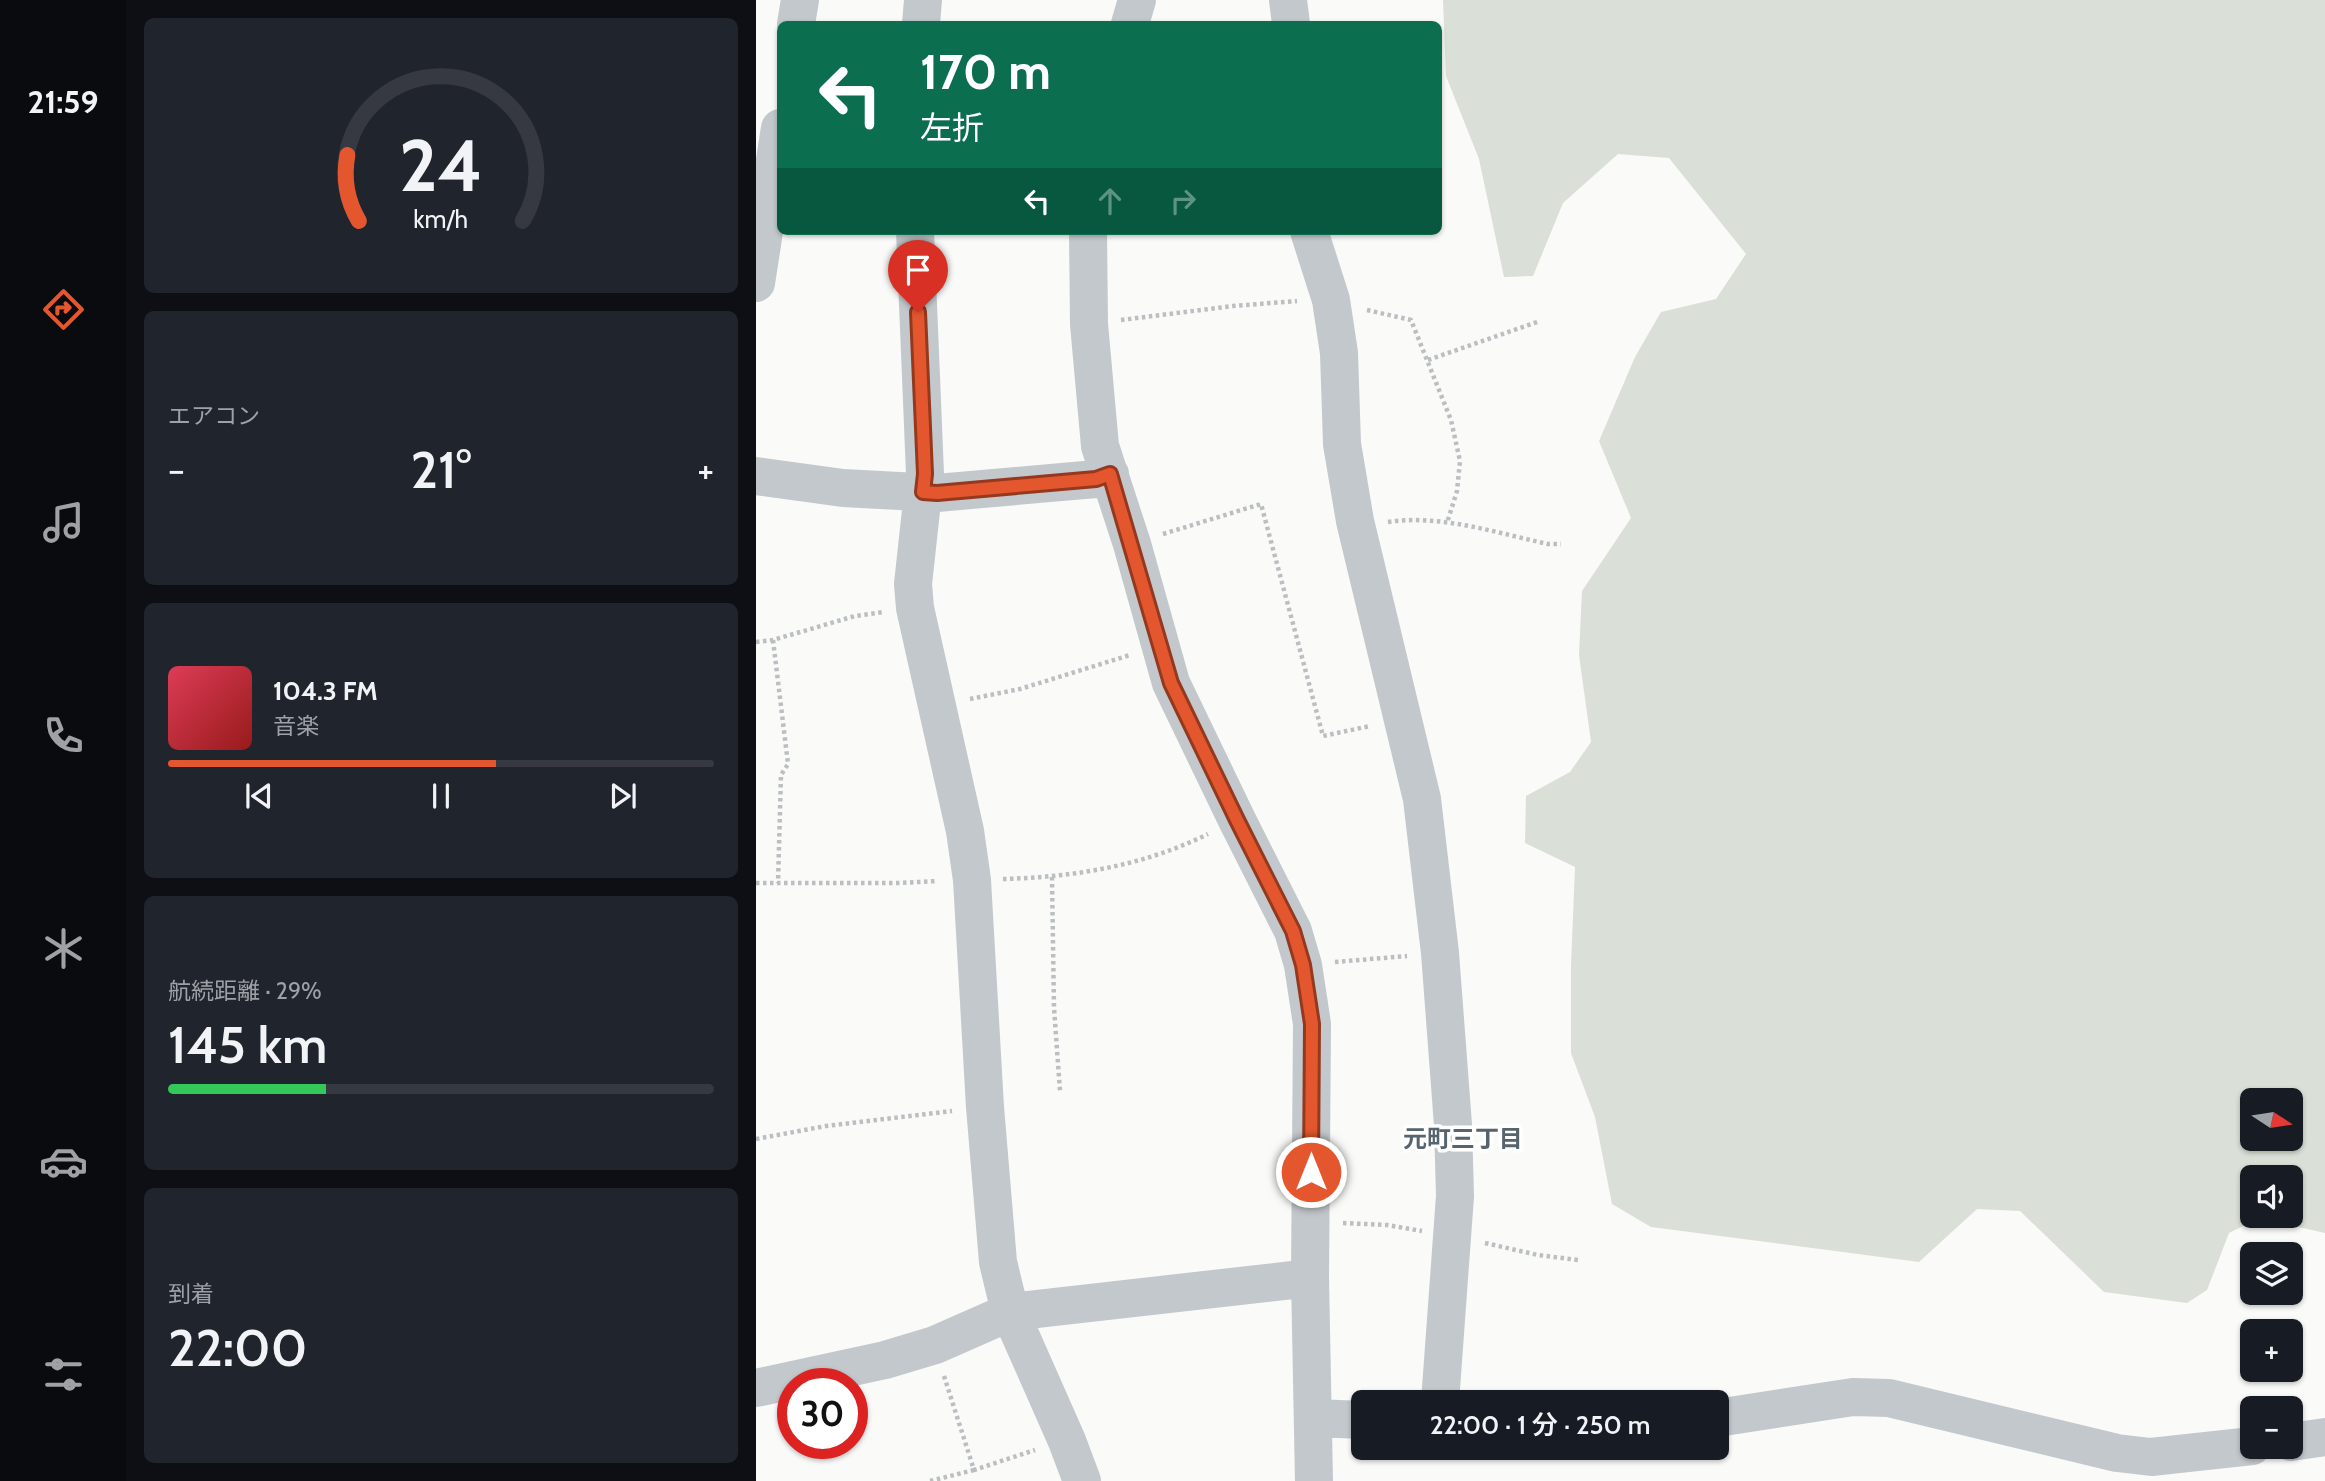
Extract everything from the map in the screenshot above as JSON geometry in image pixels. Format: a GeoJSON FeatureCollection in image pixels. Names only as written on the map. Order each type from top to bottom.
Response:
{"type":"FeatureCollection","features":[{"type":"Feature","properties":{"kind":"street"},"geometry":{"type":"LineString","coordinates":[[796,21],[800,0]]}},
{"type":"Feature","properties":{"kind":"street"},"geometry":{"type":"LineString","coordinates":[[921,21],[923,0]]}},
{"type":"Feature","properties":{"kind":"street"},"geometry":{"type":"LineString","coordinates":[[1131,21],[1137,0]]}},
{"type":"Feature","properties":{"kind":"street"},"geometry":{"type":"LineString","coordinates":[[1288,0],[1291,21]]}},
{"type":"Feature","properties":{"kind":"street"},"geometry":{"type":"LineString","coordinates":[[756,283],[777,147]]}},
{"type":"Feature","properties":{"kind":"street"},"geometry":{"type":"LineString","coordinates":[[915,235],[925,474],[913,584],[915,608],[965,831],[972,880],[985,1107],[998,1262],[1010,1312],[1082,1481]]}},
{"type":"Feature","properties":{"kind":"street"},"geometry":{"type":"LineString","coordinates":[[1088,235],[1089,324],[1100,446],[1132,544],[1171,683],[1293,931],[1303,965],[1312,1024],[1310,1278],[1314,1481]]}},
{"type":"Feature","properties":{"kind":"street"},"geometry":{"type":"LineString","coordinates":[[1309,235],[1331,300],[1339,354],[1342,444],[1356,528],[1422,799],[1440,953],[1453,1125],[1455,1196],[1441,1390]]}},
{"type":"Feature","properties":{"kind":"street"},"geometry":{"type":"LineString","coordinates":[[756,476],[843,488],[937,493],[1096,479],[1110,474]]}},
{"type":"Feature","properties":{"kind":"street"},"geometry":{"type":"LineString","coordinates":[[756,1388],[885,1360],[935,1345],[1010,1312],[1310,1278]]}},
{"type":"Feature","properties":{"kind":"street"},"geometry":{"type":"LineString","coordinates":[[1729,1416],[1853,1397],[1889,1398],[2117,1453],[2151,1457],[2240,1447]]}},
{"type":"Feature","properties":{"kind":"street"},"geometry":{"type":"LineString","coordinates":[[1314,1418],[1351,1419]]}},
{"type":"Feature","properties":{"kind":"street"},"geometry":{"type":"LineString","coordinates":[[2303,1440],[2325,1437]]}},
{"type":"Feature","properties":{"kind":"path"},"geometry":{"type":"LineString","coordinates":[[1089,324],[1233,306],[1331,300],[1411,320],[1451,420],[1460,461],[1457,491],[1447,523]]}},
{"type":"Feature","properties":{"kind":"path"},"geometry":{"type":"LineString","coordinates":[[1428,360],[1540,321]]}},
{"type":"Feature","properties":{"kind":"path"},"geometry":{"type":"LineString","coordinates":[[1132,544],[1261,504],[1323,736],[1402,719]]}},
{"type":"Feature","properties":{"kind":"path"},"geometry":{"type":"LineString","coordinates":[[1356,528],[1407,519],[1447,523],[1548,544],[1561,544]]}},
{"type":"Feature","properties":{"kind":"path"},"geometry":{"type":"LineString","coordinates":[[756,642],[773,640],[855,616],[915,608]]}},
{"type":"Feature","properties":{"kind":"path"},"geometry":{"type":"LineString","coordinates":[[773,640],[788,764],[781,775],[778,883]]}},
{"type":"Feature","properties":{"kind":"path"},"geometry":{"type":"LineString","coordinates":[[938,705],[1020,689],[1160,645]]}},
{"type":"Feature","properties":{"kind":"path"},"geometry":{"type":"LineString","coordinates":[[756,883],[899,883],[1052,877],[1092,872],[1188,844],[1237,820]]}},
{"type":"Feature","properties":{"kind":"path"},"geometry":{"type":"LineString","coordinates":[[1052,877],[1054,1008],[1060,1091]]}},
{"type":"Feature","properties":{"kind":"path"},"geometry":{"type":"LineString","coordinates":[[1303,965],[1440,953]]}},
{"type":"Feature","properties":{"kind":"path"},"geometry":{"type":"LineString","coordinates":[[756,1139],[827,1126],[985,1107]]}},
{"type":"Feature","properties":{"kind":"path"},"geometry":{"type":"LineString","coordinates":[[935,1345],[974,1470]]}},
{"type":"Feature","properties":{"kind":"path"},"geometry":{"type":"LineString","coordinates":[[930,1481],[1067,1441]]}},
{"type":"Feature","properties":{"kind":"shaded area"},"geometry":{"type":"Polygon","coordinates":[[[1443,0],[2325,0],[2325,1233],[2303,1228],[2303,1165],[2240,1165],[2240,1228],[2229,1233],[2207,1290],[2187,1303],[2104,1292],[2020,1211],[1977,1209],[1919,1262],[1651,1227],[1612,1204],[1595,1117],[1571,1053],[1575,867],[1525,843],[1526,796],[1570,772],[1591,742],[1579,655],[1582,591],[1631,518],[1599,441],[1635,357],[1661,312],[1716,299],[1746,254],[1669,158],[1618,154],[1563,203],[1533,276],[1504,277],[1479,159],[1446,76],[1443,0]]]}},
{"type":"Feature","properties":{"kind":"district","name":"元町三丁目"},"geometry":{"type":"Point","coordinates":[1463,1138]}},
{"type":"Feature","properties":{"kind":"route"},"geometry":{"type":"LineString","coordinates":[[918,312],[925,474],[923,492],[1096,479],[1110,474],[1171,683],[1293,931],[1303,965],[1312,1024],[1311,1172]]}}]}
